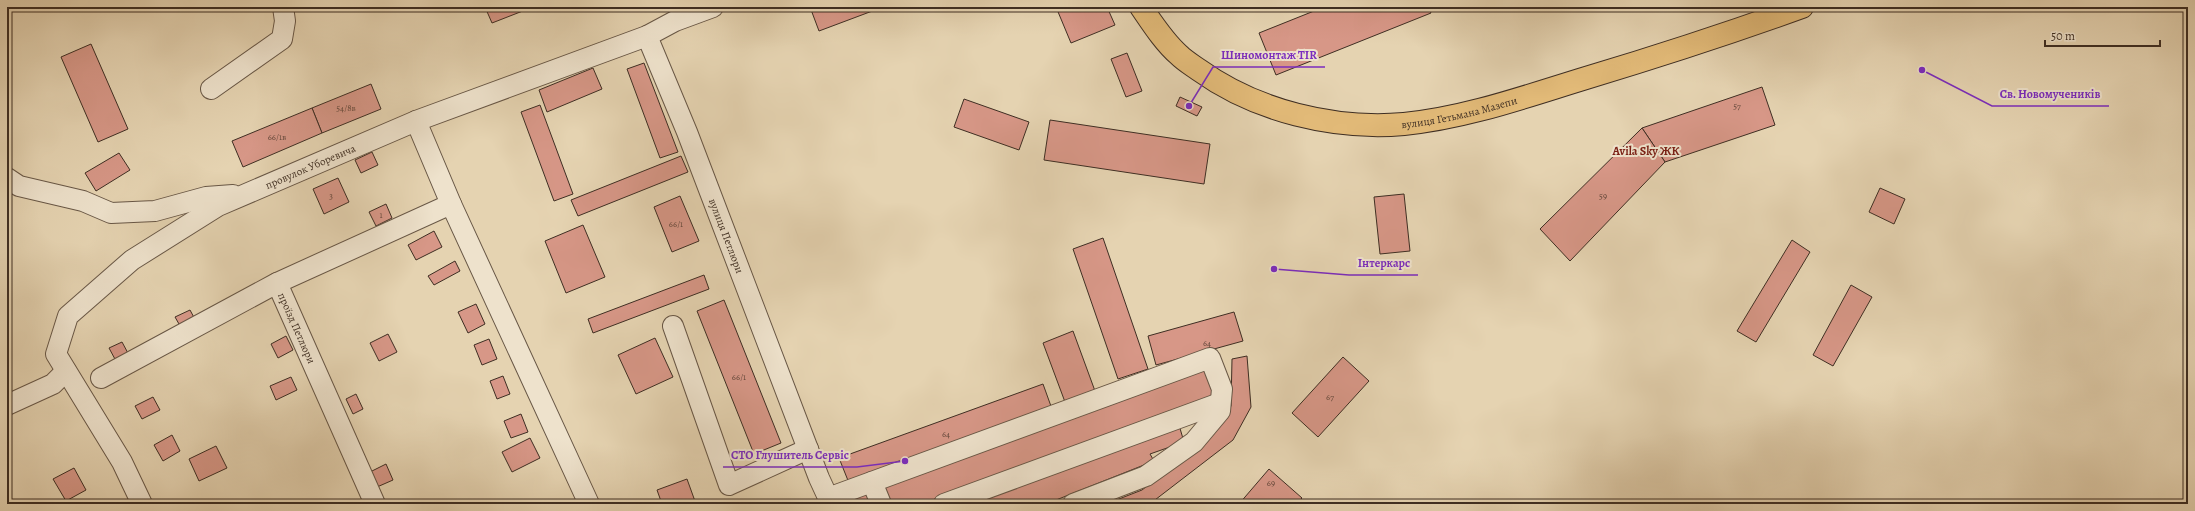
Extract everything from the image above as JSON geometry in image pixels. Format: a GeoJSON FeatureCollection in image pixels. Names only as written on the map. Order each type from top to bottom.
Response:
{"type":"FeatureCollection","features":[{"type":"Feature","properties":{"kind":"main road","name":"вулиця Гетьмана Мазепи"},"geometry":{"type":"LineString","coordinates":[[1141,7],[1179,56],[1220,84],[1254,101],[1293,114],[1326,120],[1368,124],[1403,124],[1445,118],[1508,102],[1703,42],[1802,7]]}},
{"type":"Feature","properties":{"kind":"street"},"geometry":{"type":"LineString","coordinates":[[211,89],[282,39],[286,21],[284,7]]}},
{"type":"Feature","properties":{"kind":"street"},"geometry":{"type":"LineString","coordinates":[[647,36],[675,20],[713,7]]}},
{"type":"Feature","properties":{"kind":"street","name":"провулок Уборевича"},"geometry":{"type":"LineString","coordinates":[[142,504],[122,462],[56,354],[68,316],[132,260],[218,206],[416,120],[647,36]]}},
{"type":"Feature","properties":{"kind":"street","name":"вулиця Петлюри"},"geometry":{"type":"LineString","coordinates":[[647,36],[687,132],[808,449],[830,501]]}},
{"type":"Feature","properties":{"kind":"street"},"geometry":{"type":"LineString","coordinates":[[416,120],[451,204],[589,504]]}},
{"type":"Feature","properties":{"kind":"street"},"geometry":{"type":"LineString","coordinates":[[7,178],[19,186],[83,201],[111,214],[155,211],[206,197],[245,194]]}},
{"type":"Feature","properties":{"kind":"street","name":"проїзд Петлюри"},"geometry":{"type":"LineString","coordinates":[[375,504],[277,283],[451,204]]}},
{"type":"Feature","properties":{"kind":"street"},"geometry":{"type":"LineString","coordinates":[[101,378],[277,283]]}},
{"type":"Feature","properties":{"kind":"street"},"geometry":{"type":"LineString","coordinates":[[673,326],[729,485],[808,449]]}},
{"type":"Feature","properties":{"kind":"street"},"geometry":{"type":"LineString","coordinates":[[830,501],[872,482],[1210,358],[1222,389],[1220,411],[1194,442],[1146,476],[1073,504]]}},
{"type":"Feature","properties":{"kind":"street"},"geometry":{"type":"LineString","coordinates":[[7,405],[70,378]]}},
{"type":"Feature","properties":{"kind":"street"},"geometry":{"type":"LineString","coordinates":[[944,504],[1220,403]]}},
{"type":"Feature","properties":{"kind":"street"},"geometry":{"type":"LineString","coordinates":[[872,482],[881,504]]}},
{"type":"Feature","properties":{"kind":"building"},"geometry":{"type":"Polygon","coordinates":[[[485,7],[533,7],[492,23],[485,7]]]}},
{"type":"Feature","properties":{"kind":"building"},"geometry":{"type":"Polygon","coordinates":[[[810,7],[883,7],[819,31],[810,7]]]}},
{"type":"Feature","properties":{"kind":"building"},"geometry":{"type":"Polygon","coordinates":[[[1056,7],[1107,7],[1115,25],[1071,43],[1056,7]]]}},
{"type":"Feature","properties":{"kind":"building"},"geometry":{"type":"Polygon","coordinates":[[[1324,7],[1428,7],[1431,13],[1276,75],[1259,33],[1324,7]]]}},
{"type":"Feature","properties":{"kind":"building"},"geometry":{"type":"Polygon","coordinates":[[[91,44],[128,129],[98,142],[61,57],[91,44]]]}},
{"type":"Feature","properties":{"kind":"building"},"geometry":{"type":"Polygon","coordinates":[[[1127,53],[1142,91],[1126,97],[1111,59],[1127,53]]]}},
{"type":"Feature","properties":{"kind":"building"},"geometry":{"type":"Polygon","coordinates":[[[644,63],[678,152],[660,158],[627,69],[644,63]]]}},
{"type":"Feature","properties":{"kind":"building"},"geometry":{"type":"Polygon","coordinates":[[[593,68],[602,89],[547,112],[539,90],[593,68]]]}},
{"type":"Feature","properties":{"kind":"building"},"geometry":{"type":"Polygon","coordinates":[[[371,84],[381,109],[322,133],[312,108],[371,84]]]}},
{"type":"Feature","properties":{"kind":"building"},"geometry":{"type":"Polygon","coordinates":[[[1762,87],[1775,125],[1665,162],[1642,128],[1762,87]]]}},
{"type":"Feature","properties":{"kind":"building"},"geometry":{"type":"Polygon","coordinates":[[[1180,97],[1202,107],[1197,116],[1176,106],[1180,97]]]}},
{"type":"Feature","properties":{"kind":"building"},"geometry":{"type":"Polygon","coordinates":[[[964,99],[1029,122],[1019,150],[954,127],[964,99]]]}},
{"type":"Feature","properties":{"kind":"building"},"geometry":{"type":"Polygon","coordinates":[[[540,105],[573,194],[554,201],[521,112],[540,105]]]}},
{"type":"Feature","properties":{"kind":"building"},"geometry":{"type":"Polygon","coordinates":[[[312,108],[322,133],[243,167],[232,141],[312,108]]]}},
{"type":"Feature","properties":{"kind":"building"},"geometry":{"type":"Polygon","coordinates":[[[1050,120],[1210,144],[1204,184],[1044,160],[1050,120]]]}},
{"type":"Feature","properties":{"kind":"building"},"geometry":{"type":"Polygon","coordinates":[[[1642,128],[1665,162],[1570,261],[1540,229],[1642,128]]]}},
{"type":"Feature","properties":{"kind":"building"},"geometry":{"type":"Polygon","coordinates":[[[372,152],[378,165],[361,173],[355,160],[372,152]]]}},
{"type":"Feature","properties":{"kind":"building"},"geometry":{"type":"Polygon","coordinates":[[[119,153],[130,170],[96,191],[85,173],[119,153]]]}},
{"type":"Feature","properties":{"kind":"building"},"geometry":{"type":"Polygon","coordinates":[[[681,156],[688,172],[578,216],[571,200],[681,156]]]}},
{"type":"Feature","properties":{"kind":"building"},"geometry":{"type":"Polygon","coordinates":[[[338,178],[349,202],[324,214],[313,189],[338,178]]]}},
{"type":"Feature","properties":{"kind":"building"},"geometry":{"type":"Polygon","coordinates":[[[1880,188],[1905,199],[1894,224],[1869,212],[1880,188]]]}},
{"type":"Feature","properties":{"kind":"building"},"geometry":{"type":"Polygon","coordinates":[[[1404,194],[1410,251],[1380,254],[1374,197],[1404,194]]]}},
{"type":"Feature","properties":{"kind":"building"},"geometry":{"type":"Polygon","coordinates":[[[680,196],[699,241],[672,252],[654,207],[680,196]]]}},
{"type":"Feature","properties":{"kind":"building"},"geometry":{"type":"Polygon","coordinates":[[[386,204],[392,218],[376,226],[369,212],[386,204]]]}},
{"type":"Feature","properties":{"kind":"building"},"geometry":{"type":"Polygon","coordinates":[[[583,225],[605,277],[566,293],[545,241],[583,225]]]}},
{"type":"Feature","properties":{"kind":"building"},"geometry":{"type":"Polygon","coordinates":[[[434,231],[442,247],[416,260],[408,245],[434,231]]]}},
{"type":"Feature","properties":{"kind":"building"},"geometry":{"type":"Polygon","coordinates":[[[1103,238],[1148,369],[1118,379],[1073,249],[1103,238]]]}},
{"type":"Feature","properties":{"kind":"building"},"geometry":{"type":"Polygon","coordinates":[[[1792,240],[1810,252],[1756,342],[1737,331],[1792,240]]]}},
{"type":"Feature","properties":{"kind":"building"},"geometry":{"type":"Polygon","coordinates":[[[455,261],[460,271],[434,285],[428,276],[455,261]]]}},
{"type":"Feature","properties":{"kind":"building"},"geometry":{"type":"Polygon","coordinates":[[[704,275],[709,289],[593,333],[588,319],[704,275]]]}},
{"type":"Feature","properties":{"kind":"building"},"geometry":{"type":"Polygon","coordinates":[[[1851,285],[1872,297],[1833,366],[1813,355],[1851,285]]]}},
{"type":"Feature","properties":{"kind":"building"},"geometry":{"type":"Polygon","coordinates":[[[724,300],[781,443],[754,454],[697,311],[724,300]]]}},
{"type":"Feature","properties":{"kind":"building"},"geometry":{"type":"Polygon","coordinates":[[[476,304],[485,324],[468,333],[458,312],[476,304]]]}},
{"type":"Feature","properties":{"kind":"building"},"geometry":{"type":"Polygon","coordinates":[[[190,310],[197,323],[183,331],[175,317],[190,310]]]}},
{"type":"Feature","properties":{"kind":"building"},"geometry":{"type":"Polygon","coordinates":[[[1234,312],[1243,341],[1156,365],[1148,336],[1234,312]]]}},
{"type":"Feature","properties":{"kind":"building"},"geometry":{"type":"Polygon","coordinates":[[[1073,331],[1095,391],[1065,402],[1043,343],[1073,331]]]}},
{"type":"Feature","properties":{"kind":"building"},"geometry":{"type":"Polygon","coordinates":[[[388,334],[397,352],[379,361],[370,343],[388,334]]]}},
{"type":"Feature","properties":{"kind":"building"},"geometry":{"type":"Polygon","coordinates":[[[286,336],[293,350],[278,358],[271,344],[286,336]]]}},
{"type":"Feature","properties":{"kind":"building"},"geometry":{"type":"Polygon","coordinates":[[[655,338],[673,377],[636,394],[618,355],[655,338]]]}},
{"type":"Feature","properties":{"kind":"building"},"geometry":{"type":"Polygon","coordinates":[[[489,339],[497,359],[482,365],[474,345],[489,339]]]}},
{"type":"Feature","properties":{"kind":"building"},"geometry":{"type":"Polygon","coordinates":[[[122,342],[129,355],[116,361],[109,348],[122,342]]]}},
{"type":"Feature","properties":{"kind":"building"},"geometry":{"type":"Polygon","coordinates":[[[1247,356],[1251,407],[1233,440],[1151,503],[1106,504],[1142,490],[1214,434],[1231,406],[1232,359],[1247,356]]]}},
{"type":"Feature","properties":{"kind":"building"},"geometry":{"type":"Polygon","coordinates":[[[1343,357],[1369,381],[1318,437],[1292,413],[1343,357]]]}},
{"type":"Feature","properties":{"kind":"building"},"geometry":{"type":"Polygon","coordinates":[[[1204,369],[1214,396],[922,504],[889,504],[883,487],[1204,369]]]}},
{"type":"Feature","properties":{"kind":"building"},"geometry":{"type":"Polygon","coordinates":[[[503,376],[510,394],[497,399],[490,381],[503,376]]]}},
{"type":"Feature","properties":{"kind":"building"},"geometry":{"type":"Polygon","coordinates":[[[291,377],[297,390],[276,400],[270,386],[291,377]]]}},
{"type":"Feature","properties":{"kind":"building"},"geometry":{"type":"Polygon","coordinates":[[[1043,384],[1052,409],[849,483],[839,458],[1043,384]]]}},
{"type":"Feature","properties":{"kind":"building"},"geometry":{"type":"Polygon","coordinates":[[[356,394],[363,409],[353,414],[346,399],[356,394]]]}},
{"type":"Feature","properties":{"kind":"building"},"geometry":{"type":"Polygon","coordinates":[[[153,397],[160,410],[142,419],[135,406],[153,397]]]}},
{"type":"Feature","properties":{"kind":"building"},"geometry":{"type":"Polygon","coordinates":[[[521,414],[528,432],[511,438],[504,421],[521,414]]]}},
{"type":"Feature","properties":{"kind":"building"},"geometry":{"type":"Polygon","coordinates":[[[1179,425],[1184,442],[1150,454],[1154,461],[1046,504],[969,504],[1179,425]]]}},
{"type":"Feature","properties":{"kind":"building"},"geometry":{"type":"Polygon","coordinates":[[[172,435],[180,451],[163,461],[154,445],[172,435]]]}},
{"type":"Feature","properties":{"kind":"building"},"geometry":{"type":"Polygon","coordinates":[[[530,438],[540,458],[512,472],[502,452],[530,438]]]}},
{"type":"Feature","properties":{"kind":"building"},"geometry":{"type":"Polygon","coordinates":[[[216,446],[227,468],[199,481],[189,459],[216,446]]]}},
{"type":"Feature","properties":{"kind":"building"},"geometry":{"type":"Polygon","coordinates":[[[386,464],[393,480],[377,487],[370,472],[386,464]]]}},
{"type":"Feature","properties":{"kind":"building"},"geometry":{"type":"Polygon","coordinates":[[[74,468],[86,490],[66,501],[53,479],[74,468]]]}},
{"type":"Feature","properties":{"kind":"building"},"geometry":{"type":"Polygon","coordinates":[[[1269,469],[1302,498],[1296,504],[1239,504],[1269,469]]]}},
{"type":"Feature","properties":{"kind":"building"},"geometry":{"type":"Polygon","coordinates":[[[687,479],[696,504],[662,504],[657,490],[687,479]]]}},
{"type":"Feature","properties":{"kind":"building"},"geometry":{"type":"Polygon","coordinates":[[[867,493],[872,504],[850,504],[849,501],[867,493]]]}},
{"type":"Feature","properties":{"kind":"place","name":"Св. Новомучеників"},"geometry":{"type":"Point","coordinates":[1922,70]}},
{"type":"Feature","properties":{"kind":"place","name":"Шиномонтаж TIR"},"geometry":{"type":"Point","coordinates":[1189,106]}},
{"type":"Feature","properties":{"kind":"place","name":"Інтеркарс"},"geometry":{"type":"Point","coordinates":[1274,269]}},
{"type":"Feature","properties":{"kind":"place","name":"СТО Глушитель Сервіс"},"geometry":{"type":"Point","coordinates":[905,461]}},
{"type":"Feature","properties":{"kind":"district","name":"Avila Sky ЖК"},"geometry":{"type":"Point","coordinates":[1646,151]}}]}
